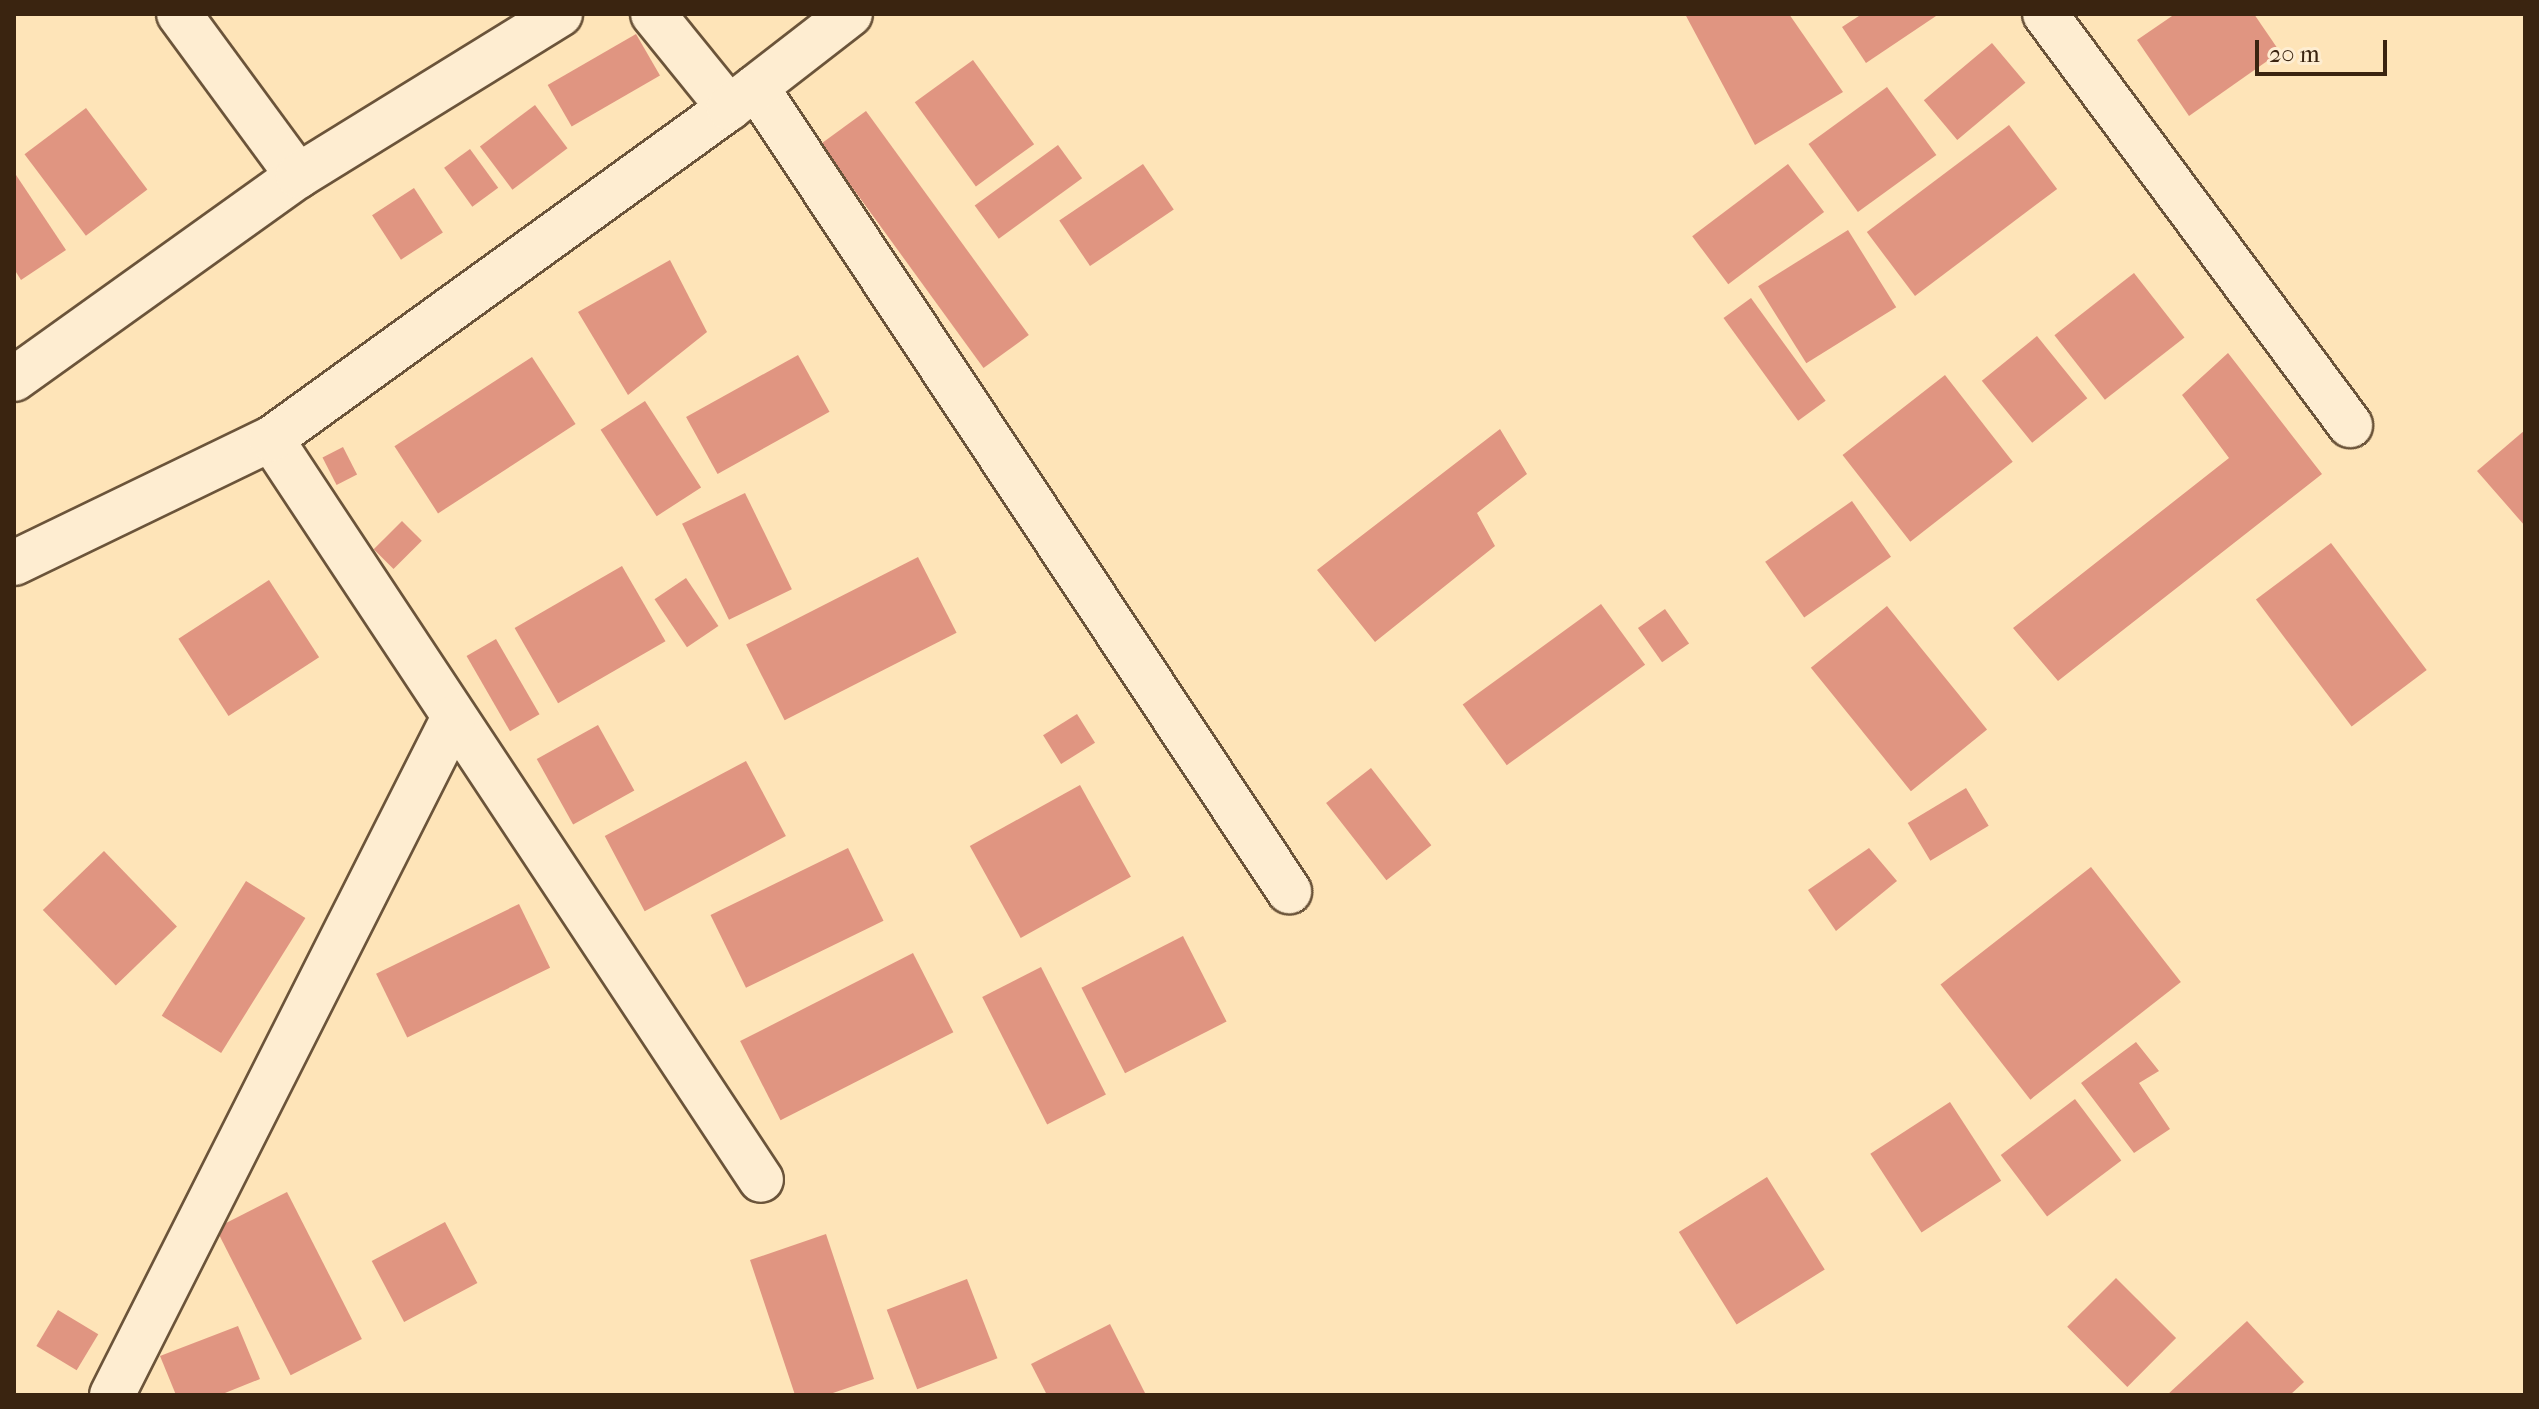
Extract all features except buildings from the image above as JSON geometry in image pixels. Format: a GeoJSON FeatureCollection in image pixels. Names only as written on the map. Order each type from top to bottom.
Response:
{"type":"FeatureCollection","features":[{"type":"Feature","properties":{"kind":"street"},"geometry":{"type":"LineString","coordinates":[[179,14],[298,176]]}},
{"type":"Feature","properties":{"kind":"street"},"geometry":{"type":"LineString","coordinates":[[14,379],[298,176],[560,14]]}},
{"type":"Feature","properties":{"kind":"street"},"geometry":{"type":"LineString","coordinates":[[653,14],[743,98],[1289,891]]}},
{"type":"Feature","properties":{"kind":"street"},"geometry":{"type":"LineString","coordinates":[[14,563],[271,439],[743,98],[850,14]]}},
{"type":"Feature","properties":{"kind":"street"},"geometry":{"type":"LineString","coordinates":[[2045,14],[2350,425]]}},
{"type":"Feature","properties":{"kind":"street"},"geometry":{"type":"LineString","coordinates":[[271,439],[761,1180]]}},
{"type":"Feature","properties":{"kind":"street"},"geometry":{"type":"LineString","coordinates":[[112,1395],[454,717]]}}]}
